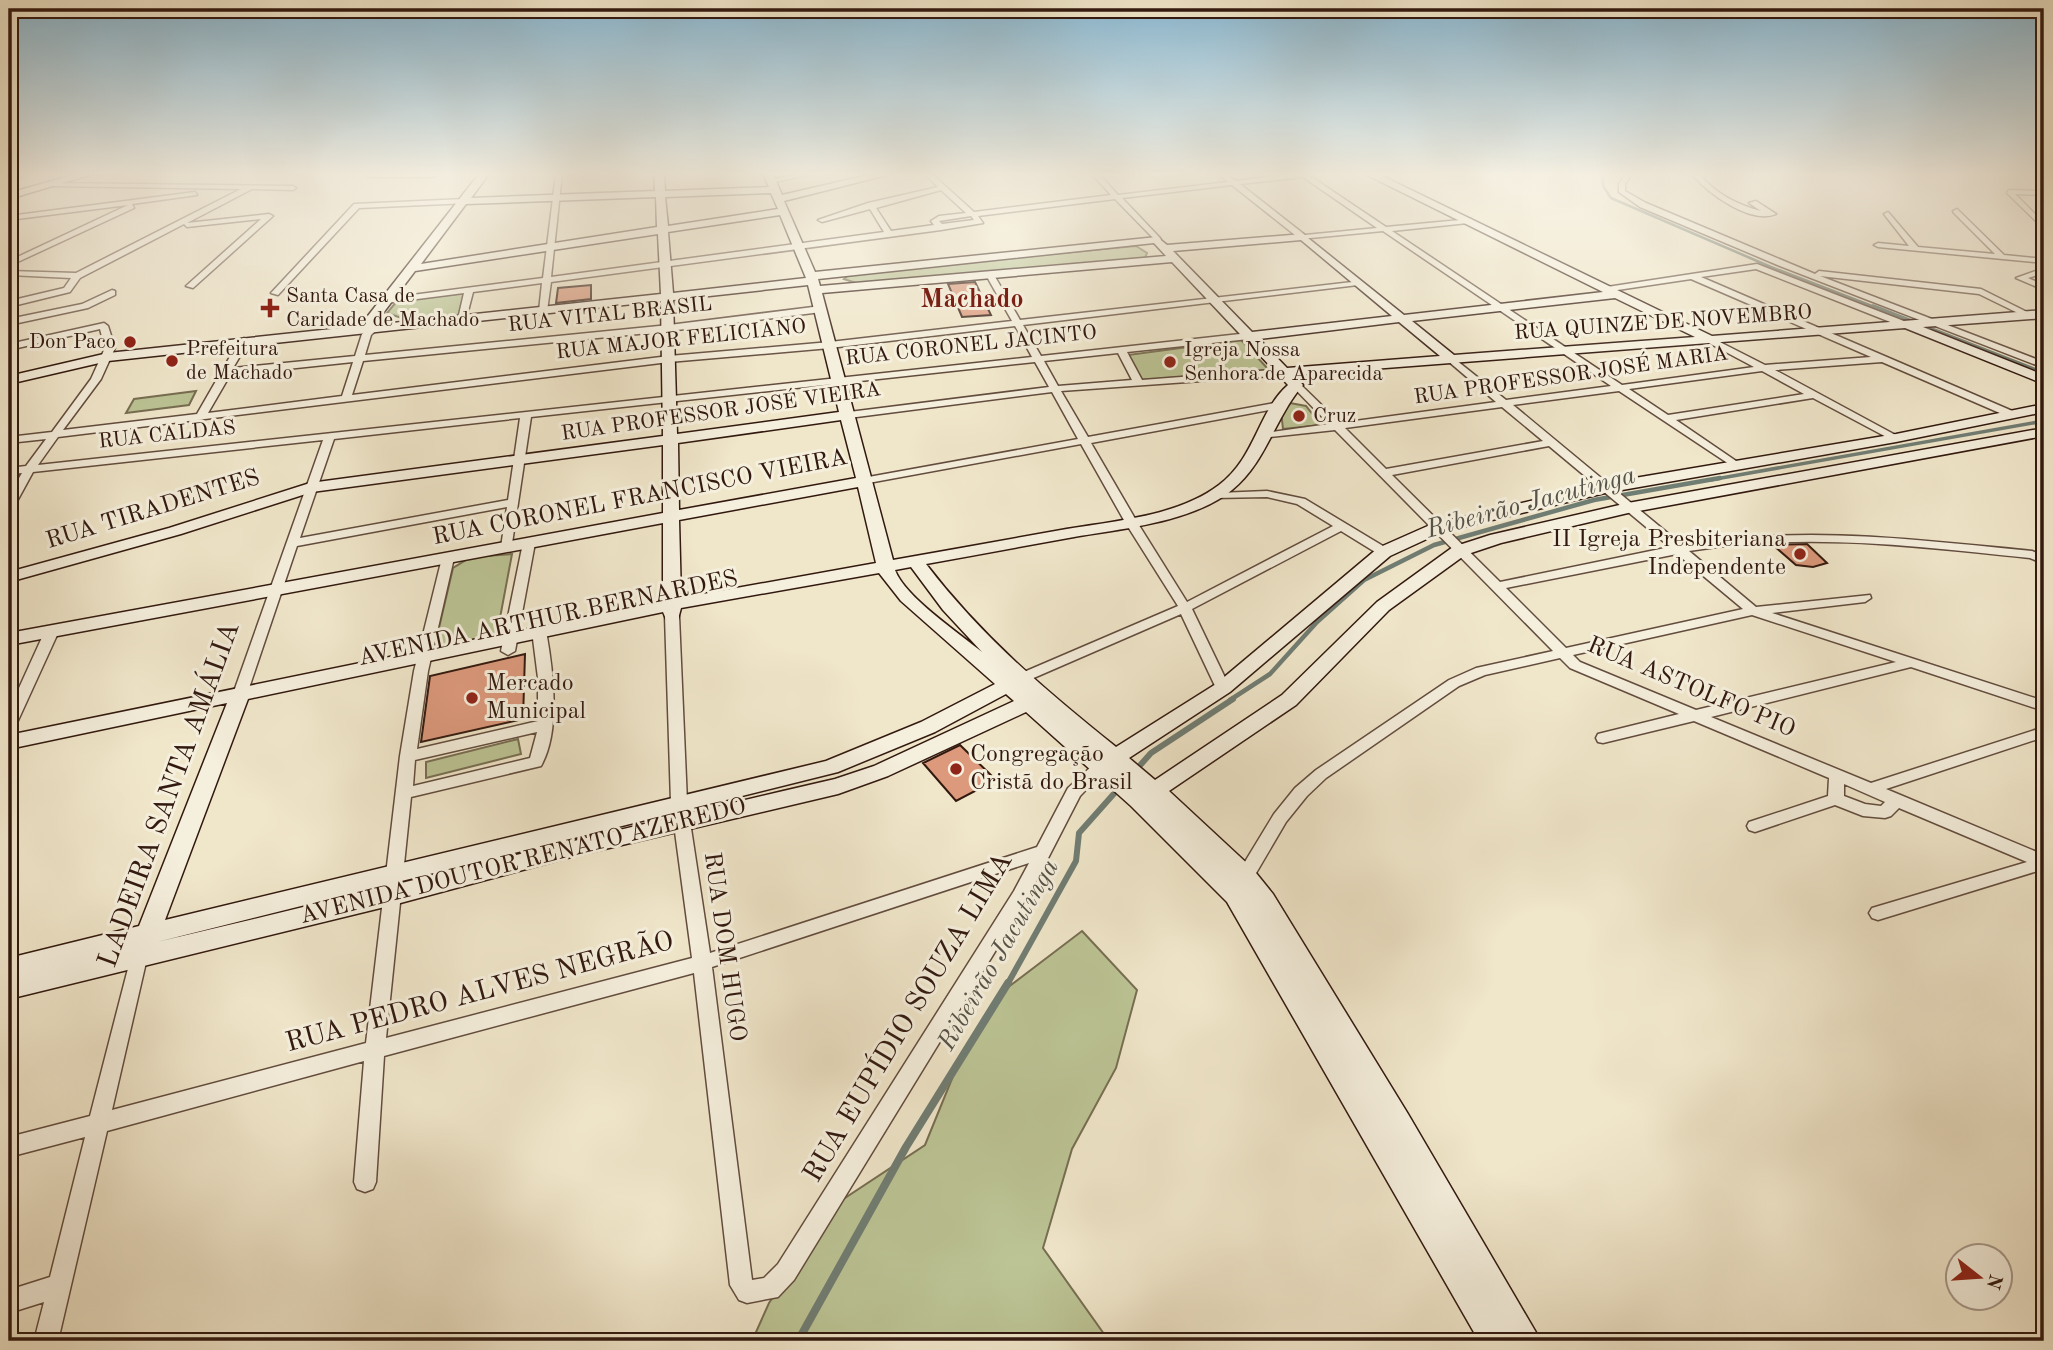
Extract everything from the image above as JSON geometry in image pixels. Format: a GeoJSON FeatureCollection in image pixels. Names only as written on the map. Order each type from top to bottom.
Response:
{"type":"FeatureCollection","features":[{"type":"Feature","properties":{"kind":"street"},"geometry":{"type":"LineString","coordinates":[[9,264],[66,237]]}},
{"type":"Feature","properties":{"kind":"street"},"geometry":{"type":"LineString","coordinates":[[9,304],[67,290],[77,276],[153,237]]}},
{"type":"Feature","properties":{"kind":"street"},"geometry":{"type":"LineString","coordinates":[[190,286],[245,237]]}},
{"type":"Feature","properties":{"kind":"street"},"geometry":{"type":"LineString","coordinates":[[275,293],[328,237]]}},
{"type":"Feature","properties":{"kind":"street"},"geometry":{"type":"LineString","coordinates":[[346,398],[375,321],[437,237]]}},
{"type":"Feature","properties":{"kind":"street"},"geometry":{"type":"LineString","coordinates":[[543,311],[552,237]]}},
{"type":"Feature","properties":{"kind":"street"},"geometry":{"type":"LineString","coordinates":[[413,268],[613,237]]}},
{"type":"Feature","properties":{"kind":"street","name":"RUA DOM HUGO"},"geometry":{"type":"LineString","coordinates":[[662,237],[669,328],[667,397],[671,611],[680,812],[702,963],[741,1285],[747,1292],[760,1293]]}},
{"type":"Feature","properties":{"kind":"street"},"geometry":{"type":"LineString","coordinates":[[795,237],[821,309],[886,571],[907,597],[1015,682]]}},
{"type":"Feature","properties":{"kind":"street"},"geometry":{"type":"LineString","coordinates":[[9,380],[108,357],[333,332],[469,291],[876,237]]}},
{"type":"Feature","properties":{"kind":"street"},"geometry":{"type":"LineString","coordinates":[[1155,237],[1162,244]]}},
{"type":"Feature","properties":{"kind":"street"},"geometry":{"type":"LineString","coordinates":[[813,282],[825,274],[977,255],[1303,237],[1753,611],[2044,706]]}},
{"type":"Feature","properties":{"kind":"street"},"geometry":{"type":"LineString","coordinates":[[1398,237],[1735,465]]}},
{"type":"Feature","properties":{"kind":"street"},"geometry":{"type":"LineString","coordinates":[[1502,237],[1766,368],[1896,438]]}},
{"type":"Feature","properties":{"kind":"street"},"geometry":{"type":"LineString","coordinates":[[1720,237],[2044,365]]}},
{"type":"Feature","properties":{"kind":"street"},"geometry":{"type":"LineString","coordinates":[[1906,237],[1916,249]]}},
{"type":"Feature","properties":{"kind":"street"},"geometry":{"type":"LineString","coordinates":[[1982,237],[2003,258]]}},
{"type":"Feature","properties":{"kind":"street","name":"RUA ASTOLFO PIO"},"geometry":{"type":"LineString","coordinates":[[1162,244],[1286,372],[1296,386],[1341,428],[1439,531],[1562,654],[1587,672],[1873,788],[2044,862]]}},
{"type":"Feature","properties":{"kind":"street"},"geometry":{"type":"LineString","coordinates":[[1878,246],[2044,261]]}},
{"type":"Feature","properties":{"kind":"street"},"geometry":{"type":"LineString","coordinates":[[375,321],[406,324],[813,282],[836,287],[1175,258]]}},
{"type":"Feature","properties":{"kind":"street","name":"RUA CORONEL JACINTO"},"geometry":{"type":"LineString","coordinates":[[329,437],[667,397],[1502,307],[1612,292],[1757,266],[1908,324]]}},
{"type":"Feature","properties":{"kind":"street"},"geometry":{"type":"LineString","coordinates":[[1801,271],[1981,292],[2029,315]]}},
{"type":"Feature","properties":{"kind":"street"},"geometry":{"type":"LineString","coordinates":[[2044,271],[2020,278],[2044,288]]}},
{"type":"Feature","properties":{"kind":"street"},"geometry":{"type":"LineString","coordinates":[[9,273],[77,276]]}},
{"type":"Feature","properties":{"kind":"street"},"geometry":{"type":"LineString","coordinates":[[825,274],[839,280],[836,287]]}},
{"type":"Feature","properties":{"kind":"street"},"geometry":{"type":"LineString","coordinates":[[990,275],[1131,522],[1185,608],[1223,688]]}},
{"type":"Feature","properties":{"kind":"street"},"geometry":{"type":"LineString","coordinates":[[1691,276],[2013,415]]}},
{"type":"Feature","properties":{"kind":"street","name":"RUA MAJOR FELICIANO"},"geometry":{"type":"LineString","coordinates":[[9,440],[202,414],[669,359],[830,345],[1358,283]]}},
{"type":"Feature","properties":{"kind":"street"},"geometry":{"type":"LineString","coordinates":[[462,319],[469,291]]}},
{"type":"Feature","properties":{"kind":"street"},"geometry":{"type":"LineString","coordinates":[[9,322],[85,306],[112,293]]}},
{"type":"Feature","properties":{"kind":"street","name":"RUA VITAL BRASIL"},"geometry":{"type":"LineString","coordinates":[[226,372],[669,328],[821,309]]}},
{"type":"Feature","properties":{"kind":"street","name":"RUA QUINZE DE NOVEMBRO"},"geometry":{"type":"LineString","coordinates":[[1286,372],[2044,314]]}},
{"type":"Feature","properties":{"kind":"street"},"geometry":{"type":"LineString","coordinates":[[1908,324],[2044,380]]}},
{"type":"Feature","properties":{"kind":"street"},"geometry":{"type":"LineString","coordinates":[[9,347],[104,326],[110,348],[108,357],[30,468],[9,505]]}},
{"type":"Feature","properties":{"kind":"street"},"geometry":{"type":"LineString","coordinates":[[202,414],[244,341]]}},
{"type":"Feature","properties":{"kind":"street"},"geometry":{"type":"LineString","coordinates":[[1121,350],[1138,382]]}},
{"type":"Feature","properties":{"kind":"street","name":"RUA PROFESSOR JOSÉ MARIA"},"geometry":{"type":"LineString","coordinates":[[1265,436],[1341,428],[1766,368],[1882,359]]}},
{"type":"Feature","properties":{"kind":"street","name":"RUA PROFESSOR JOSÉ VIEIRA"},"geometry":{"type":"LineString","coordinates":[[310,488],[1055,389],[1286,372]]}},
{"type":"Feature","properties":{"kind":"street","name":"AVENIDA ARTHUR BERNARDES"},"geometry":{"type":"LineString","coordinates":[[9,753],[95,731],[353,679],[541,637],[1009,547],[1075,537],[1096,528],[1189,507],[1218,496],[1245,469],[1280,405],[1296,386]]}},
{"type":"Feature","properties":{"kind":"street"},"geometry":{"type":"LineString","coordinates":[[1665,419],[1814,395]]}},
{"type":"Feature","properties":{"kind":"street","name":"RUA CORONEL FRANCISCO VIEIRA"},"geometry":{"type":"LineString","coordinates":[[9,639],[51,634],[1280,405]]}},
{"type":"Feature","properties":{"kind":"street"},"geometry":{"type":"LineString","coordinates":[[1128,780],[1223,688],[1384,552],[1439,531],[1607,490],[1896,438],[2044,408]]}},
{"type":"Feature","properties":{"kind":"street"},"geometry":{"type":"LineString","coordinates":[[507,547],[511,503],[526,414]]}},
{"type":"Feature","properties":{"kind":"street"},"geometry":{"type":"LineString","coordinates":[[1128,780],[1213,754],[1289,700],[1383,607],[1457,549],[1626,507],[2044,432]]}},
{"type":"Feature","properties":{"kind":"street","name":"RUA CALDAS"},"geometry":{"type":"LineString","coordinates":[[9,471],[329,437]]}},
{"type":"Feature","properties":{"kind":"street","name":"LADEIRA SANTA AMÁLIA"},"geometry":{"type":"LineString","coordinates":[[46,1341],[138,958],[238,703],[329,437]]}},
{"type":"Feature","properties":{"kind":"street"},"geometry":{"type":"LineString","coordinates":[[1385,473],[1551,443]]}},
{"type":"Feature","properties":{"kind":"street","name":"RUA TIRADENTES"},"geometry":{"type":"LineString","coordinates":[[9,577],[175,531],[310,488]]}},
{"type":"Feature","properties":{"kind":"street"},"geometry":{"type":"LineString","coordinates":[[1218,496],[1286,497],[1301,501],[1384,552]]}},
{"type":"Feature","properties":{"kind":"street"},"geometry":{"type":"LineString","coordinates":[[292,542],[511,503]]}},
{"type":"Feature","properties":{"kind":"street"},"geometry":{"type":"LineString","coordinates":[[1015,682],[1185,608],[1342,526]]}},
{"type":"Feature","properties":{"kind":"street"},"geometry":{"type":"LineString","coordinates":[[1495,587],[1678,550],[1816,537],[2038,557]]}},
{"type":"Feature","properties":{"kind":"street"},"geometry":{"type":"LineString","coordinates":[[509,644],[529,543]]}},
{"type":"Feature","properties":{"kind":"street"},"geometry":{"type":"LineString","coordinates":[[365,1182],[375,1052],[408,756],[422,664],[448,558]]}},
{"type":"Feature","properties":{"kind":"street"},"geometry":{"type":"LineString","coordinates":[[918,565],[1015,682],[1128,780],[1237,881],[1525,1341]]}},
{"type":"Feature","properties":{"kind":"street"},"geometry":{"type":"LineString","coordinates":[[907,597],[936,587]]}},
{"type":"Feature","properties":{"kind":"street"},"geometry":{"type":"LineString","coordinates":[[1237,881],[1301,792],[1321,774],[1454,683],[1481,671],[1753,611],[1865,598]]}},
{"type":"Feature","properties":{"kind":"street"},"geometry":{"type":"LineString","coordinates":[[947,631],[966,624]]}},
{"type":"Feature","properties":{"kind":"street"},"geometry":{"type":"LineString","coordinates":[[9,725],[51,634]]}},
{"type":"Feature","properties":{"kind":"street"},"geometry":{"type":"LineString","coordinates":[[405,793],[536,762],[541,754],[544,725],[541,637]]}},
{"type":"Feature","properties":{"kind":"street"},"geometry":{"type":"LineString","coordinates":[[1603,738],[1913,663]]}},
{"type":"Feature","properties":{"kind":"street","name":"AVENIDA DOUTOR RENATO AZEREDO"},"geometry":{"type":"LineString","coordinates":[[9,988],[138,958],[397,872],[475,863],[680,812],[863,755],[928,727],[1015,682]]}},
{"type":"Feature","properties":{"kind":"street","name":"AVENIDA DOUTOR RENATO AZEREDO"},"geometry":{"type":"LineString","coordinates":[[680,812],[838,786],[881,771],[1034,700]]}},
{"type":"Feature","properties":{"kind":"street"},"geometry":{"type":"LineString","coordinates":[[408,756],[544,725]]}},
{"type":"Feature","properties":{"kind":"street","name":"AVENIDA ARTHUR BERNARDES"},"geometry":{"type":"LineString","coordinates":[[9,742],[95,731]]}},
{"type":"Feature","properties":{"kind":"street"},"geometry":{"type":"LineString","coordinates":[[1873,788],[2044,732]]}},
{"type":"Feature","properties":{"kind":"street"},"geometry":{"type":"LineString","coordinates":[[1836,799],[1837,774]]}},
{"type":"Feature","properties":{"kind":"street","name":"RUA EUPÍDIO SOUZA LIMA"},"geometry":{"type":"LineString","coordinates":[[760,1293],[770,1289],[786,1272],[1020,896],[1074,792],[1128,780]]}},
{"type":"Feature","properties":{"kind":"street"},"geometry":{"type":"LineString","coordinates":[[1755,826],[1836,799],[1877,812],[1889,810],[1898,799]]}},
{"type":"Feature","properties":{"kind":"street","name":"RUA PEDRO ALVES NEGRÃO"},"geometry":{"type":"LineString","coordinates":[[9,1147],[100,1121],[375,1052],[702,963],[1042,852]]}},
{"type":"Feature","properties":{"kind":"street"},"geometry":{"type":"LineString","coordinates":[[1878,913],[2044,862]]}},
{"type":"Feature","properties":{"kind":"street","name":"AVENIDA DOUTOR RENATO AZEREDO"},"geometry":{"type":"LineString","coordinates":[[9,968],[148,935],[269,913],[393,896],[475,863]]}},
{"type":"Feature","properties":{"kind":"street"},"geometry":{"type":"LineString","coordinates":[[1335,1038],[1497,1341]]}},
{"type":"Feature","properties":{"kind":"street"},"geometry":{"type":"LineString","coordinates":[[9,1301],[59,1286]]}},
{"type":"Feature","properties":{"kind":"green space"},"geometry":{"type":"Polygon","coordinates":[[[1136,246],[1147,253],[1145,258],[859,284],[844,279],[851,273],[1136,246]]]}},
{"type":"Feature","properties":{"kind":"green space"},"geometry":{"type":"Polygon","coordinates":[[[465,293],[460,315],[456,317],[410,321],[387,313],[397,301],[465,293]]]}},
{"type":"Feature","properties":{"kind":"green space"},"geometry":{"type":"Polygon","coordinates":[[[1241,340],[1269,370],[1142,380],[1128,355],[1241,340]]]}},
{"type":"Feature","properties":{"kind":"green space"},"geometry":{"type":"Polygon","coordinates":[[[196,391],[189,405],[126,413],[134,399],[196,391]]]}},
{"type":"Feature","properties":{"kind":"green space"},"geometry":{"type":"Polygon","coordinates":[[[1290,403],[1306,406],[1321,425],[1283,429],[1281,411],[1290,403]]]}},
{"type":"Feature","properties":{"kind":"green space"},"geometry":{"type":"Polygon","coordinates":[[[512,554],[497,634],[434,649],[453,568],[471,557],[512,554]]]}},
{"type":"Feature","properties":{"kind":"green space"},"geometry":{"type":"Polygon","coordinates":[[[518,739],[521,754],[426,778],[426,762],[518,739]]]}},
{"type":"Feature","properties":{"kind":"green space"},"geometry":{"type":"Polygon","coordinates":[[[1082,931],[1137,990],[1116,1068],[1072,1149],[1043,1248],[1109,1341],[752,1341],[769,1303],[836,1204],[925,1145],[960,1059],[1007,988],[1082,931]]]}},
{"type":"Feature","properties":{"kind":"building"},"geometry":{"type":"Polygon","coordinates":[[[975,282],[991,315],[962,317],[948,284],[975,282]]]}},
{"type":"Feature","properties":{"kind":"building"},"geometry":{"type":"Polygon","coordinates":[[[591,285],[591,299],[556,303],[558,288],[591,285]]]}},
{"type":"Feature","properties":{"kind":"building","name":"II Igreja Presbiteriana Independente"},"geometry":{"type":"Polygon","coordinates":[[[1807,544],[1827,563],[1813,567],[1796,565],[1773,545],[1807,544]]]}},
{"type":"Feature","properties":{"kind":"building","name":"Mercado Municipal"},"geometry":{"type":"Polygon","coordinates":[[[525,654],[523,719],[421,742],[430,676],[525,654]]]}},
{"type":"Feature","properties":{"kind":"building","name":"Congregação Cristã do Brasil"},"geometry":{"type":"Polygon","coordinates":[[[960,745],[996,780],[956,801],[923,763],[960,745]]]}},
{"type":"Feature","properties":{"kind":"waterway","name":"Ribeirão Jacutinga"},"geometry":{"type":"LineString","coordinates":[[1701,237],[1877,308]]}},
{"type":"Feature","properties":{"kind":"waterway","name":"Ribeirão Jacutinga"},"geometry":{"type":"LineString","coordinates":[[1873,306],[2044,373]]}},
{"type":"Feature","properties":{"kind":"waterway","name":"Ribeirão Jacutinga"},"geometry":{"type":"LineString","coordinates":[[1710,480],[2044,421]]}},
{"type":"Feature","properties":{"kind":"waterway","name":"Ribeirão Jacutinga"},"geometry":{"type":"LineString","coordinates":[[1230,700],[1270,674],[1317,622],[1364,580],[1434,545],[1594,500],[1720,478]]}},
{"type":"Feature","properties":{"kind":"waterway","name":"Ribeirão Jacutinga"},"geometry":{"type":"LineString","coordinates":[[1135,771],[1151,753],[1233,699]]}},
{"type":"Feature","properties":{"kind":"waterway","name":"Ribeirão Jacutinga"},"geometry":{"type":"LineString","coordinates":[[1007,985],[1076,861],[1079,833],[1119,788]]}},
{"type":"Feature","properties":{"kind":"waterway","name":"Ribeirão Jacutinga"},"geometry":{"type":"LineString","coordinates":[[798,1341],[906,1147],[1008,983]]}},
{"type":"Feature","properties":{"kind":"place","name":"Santa Casa de Caridade de Machado"},"geometry":{"type":"Point","coordinates":[270,308]}},
{"type":"Feature","properties":{"kind":"place","name":"Don Paco"},"geometry":{"type":"Point","coordinates":[130,342]}},
{"type":"Feature","properties":{"kind":"place","name":"Prefeitura de Machado"},"geometry":{"type":"Point","coordinates":[172,361]}},
{"type":"Feature","properties":{"kind":"place","name":"Igreja Nossa Senhora de Aparecida"},"geometry":{"type":"Point","coordinates":[1170,362]}},
{"type":"Feature","properties":{"kind":"place","name":"Cruz"},"geometry":{"type":"Point","coordinates":[1299,416]}},
{"type":"Feature","properties":{"kind":"place","name":"II Igreja Presbiteriana Independente"},"geometry":{"type":"Point","coordinates":[1800,554]}},
{"type":"Feature","properties":{"kind":"place","name":"Mercado Municipal"},"geometry":{"type":"Point","coordinates":[472,698]}},
{"type":"Feature","properties":{"kind":"place","name":"Congregação Cristã do Brasil"},"geometry":{"type":"Point","coordinates":[956,769]}},
{"type":"Feature","properties":{"kind":"district","name":"Machado"},"geometry":{"type":"Point","coordinates":[972,300]}}]}
